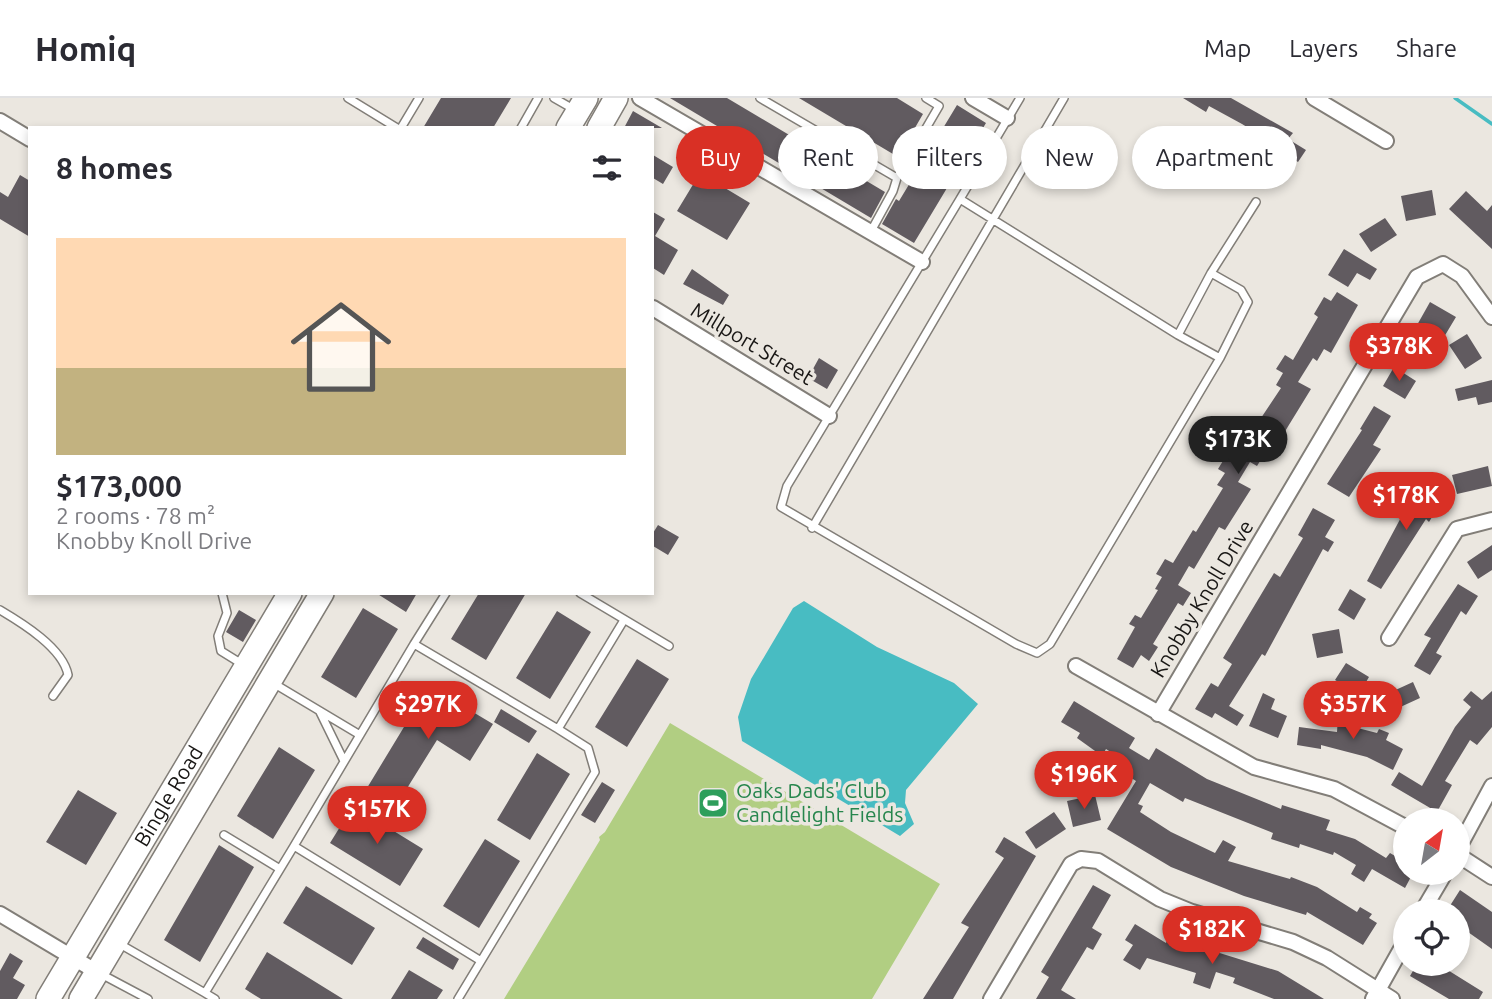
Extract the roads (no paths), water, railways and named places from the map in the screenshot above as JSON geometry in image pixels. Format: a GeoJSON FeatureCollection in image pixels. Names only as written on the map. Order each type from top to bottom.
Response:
{"type":"FeatureCollection","features":[{"type":"Feature","properties":{"kind":"main road"},"geometry":{"type":"LineString","coordinates":[[600,126],[616,98]]}},
{"type":"Feature","properties":{"kind":"main road","name":"Bingle Road"},"geometry":{"type":"LineString","coordinates":[[48,999],[289,595]]}},
{"type":"Feature","properties":{"kind":"main road","name":"Bingle Road"},"geometry":{"type":"LineString","coordinates":[[81,999],[321,595]]}},
{"type":"Feature","properties":{"kind":"main road"},"geometry":{"type":"LineString","coordinates":[[245,667],[269,681]]}},
{"type":"Feature","properties":{"kind":"street"},"geometry":{"type":"LineString","coordinates":[[973,98],[1007,118]]}},
{"type":"Feature","properties":{"kind":"street"},"geometry":{"type":"LineString","coordinates":[[1314,98],[1386,141]]}},
{"type":"Feature","properties":{"kind":"street"},"geometry":{"type":"LineString","coordinates":[[649,100],[922,262]]}},
{"type":"Feature","properties":{"kind":"street"},"geometry":{"type":"LineString","coordinates":[[0,121],[28,138]]}},
{"type":"Feature","properties":{"kind":"street","name":"Knobby Knoll Drive"},"geometry":{"type":"LineString","coordinates":[[1158,714],[1417,276],[1443,264],[1462,276],[1492,317]]}},
{"type":"Feature","properties":{"kind":"street","name":"Millport Street"},"geometry":{"type":"LineString","coordinates":[[654,309],[829,416]]}},
{"type":"Feature","properties":{"kind":"street"},"geometry":{"type":"LineString","coordinates":[[1389,638],[1457,529],[1492,520]]}},
{"type":"Feature","properties":{"kind":"street"},"geometry":{"type":"LineString","coordinates":[[1076,666],[1254,767],[1334,789],[1393,821]]}},
{"type":"Feature","properties":{"kind":"street"},"geometry":{"type":"LineString","coordinates":[[1470,827],[1492,786]]}},
{"type":"Feature","properties":{"kind":"street"},"geometry":{"type":"LineString","coordinates":[[990,999],[1071,864],[1081,859],[1098,861],[1160,899],[1192,912],[1293,942],[1375,994],[1392,999]]}},
{"type":"Feature","properties":{"kind":"street"},"geometry":{"type":"LineString","coordinates":[[1470,863],[1492,877]]}},
{"type":"Feature","properties":{"kind":"street"},"geometry":{"type":"LineString","coordinates":[[0,914],[97,972]]}},
{"type":"Feature","properties":{"kind":"street"},"geometry":{"type":"LineString","coordinates":[[1375,994],[1393,963]]}},
{"type":"Feature","properties":{"kind":"lane"},"geometry":{"type":"LineString","coordinates":[[348,98],[396,126]]}},
{"type":"Feature","properties":{"kind":"lane"},"geometry":{"type":"LineString","coordinates":[[400,126],[419,98]]}},
{"type":"Feature","properties":{"kind":"lane"},"geometry":{"type":"LineString","coordinates":[[522,126],[538,98]]}},
{"type":"Feature","properties":{"kind":"lane"},"geometry":{"type":"LineString","coordinates":[[554,98],[577,112]]}},
{"type":"Feature","properties":{"kind":"lane"},"geometry":{"type":"LineString","coordinates":[[760,98],[892,175]]}},
{"type":"Feature","properties":{"kind":"lane"},"geometry":{"type":"LineString","coordinates":[[926,98],[941,102],[927,126]]}},
{"type":"Feature","properties":{"kind":"lane"},"geometry":{"type":"LineString","coordinates":[[1020,98],[787,485],[781,507],[1016,645],[1037,653],[1050,643],[1220,358],[1248,302],[1241,290],[1211,273]]}},
{"type":"Feature","properties":{"kind":"lane"},"geometry":{"type":"LineString","coordinates":[[812,527],[1064,98]]}},
{"type":"Feature","properties":{"kind":"lane"},"geometry":{"type":"LineString","coordinates":[[870,233],[894,189]]}},
{"type":"Feature","properties":{"kind":"lane"},"geometry":{"type":"LineString","coordinates":[[960,199],[1178,335],[1220,358]]}},
{"type":"Feature","properties":{"kind":"lane"},"geometry":{"type":"LineString","coordinates":[[1178,335],[1211,273],[1256,202]]}},
{"type":"Feature","properties":{"kind":"lane"},"geometry":{"type":"LineString","coordinates":[[223,595],[227,612],[218,636],[221,651],[245,667]]}},
{"type":"Feature","properties":{"kind":"lane"},"geometry":{"type":"LineString","coordinates":[[205,993],[445,595]]}},
{"type":"Feature","properties":{"kind":"lane"},"geometry":{"type":"LineString","coordinates":[[583,595],[668,646]]}},
{"type":"Feature","properties":{"kind":"lane"},"geometry":{"type":"LineString","coordinates":[[0,610],[32,629],[66,665],[68,675],[53,696]]}},
{"type":"Feature","properties":{"kind":"lane"},"geometry":{"type":"LineString","coordinates":[[558,729],[624,620]]}},
{"type":"Feature","properties":{"kind":"lane"},"geometry":{"type":"LineString","coordinates":[[414,644],[588,748],[595,772],[458,999]]}},
{"type":"Feature","properties":{"kind":"lane"},"geometry":{"type":"LineString","coordinates":[[269,681],[360,735]]}},
{"type":"Feature","properties":{"kind":"lane"},"geometry":{"type":"LineString","coordinates":[[320,711],[344,761]]}},
{"type":"Feature","properties":{"kind":"lane"},"geometry":{"type":"LineString","coordinates":[[224,835],[280,869]]}},
{"type":"Feature","properties":{"kind":"lane"},"geometry":{"type":"LineString","coordinates":[[293,846],[481,961]]}},
{"type":"Feature","properties":{"kind":"lane"},"geometry":{"type":"LineString","coordinates":[[115,941],[215,999]]}},
{"type":"Feature","properties":{"kind":"lane"},"geometry":{"type":"LineString","coordinates":[[97,972],[148,999]]}},
{"type":"Feature","properties":{"kind":"water"},"geometry":{"type":"Polygon","coordinates":[[[804,601],[877,647],[954,683],[978,704],[906,790],[905,803],[914,824],[900,836],[742,741],[738,717],[751,679],[793,608],[804,601]]]}},
{"type":"Feature","properties":{"kind":"waterway"},"geometry":{"type":"LineString","coordinates":[[1455,98],[1492,124]]}},
{"type":"Feature","properties":{"kind":"place","name":"Oaks Dads' Club Candlelight Fields"},"geometry":{"type":"Point","coordinates":[713,803]}}]}
